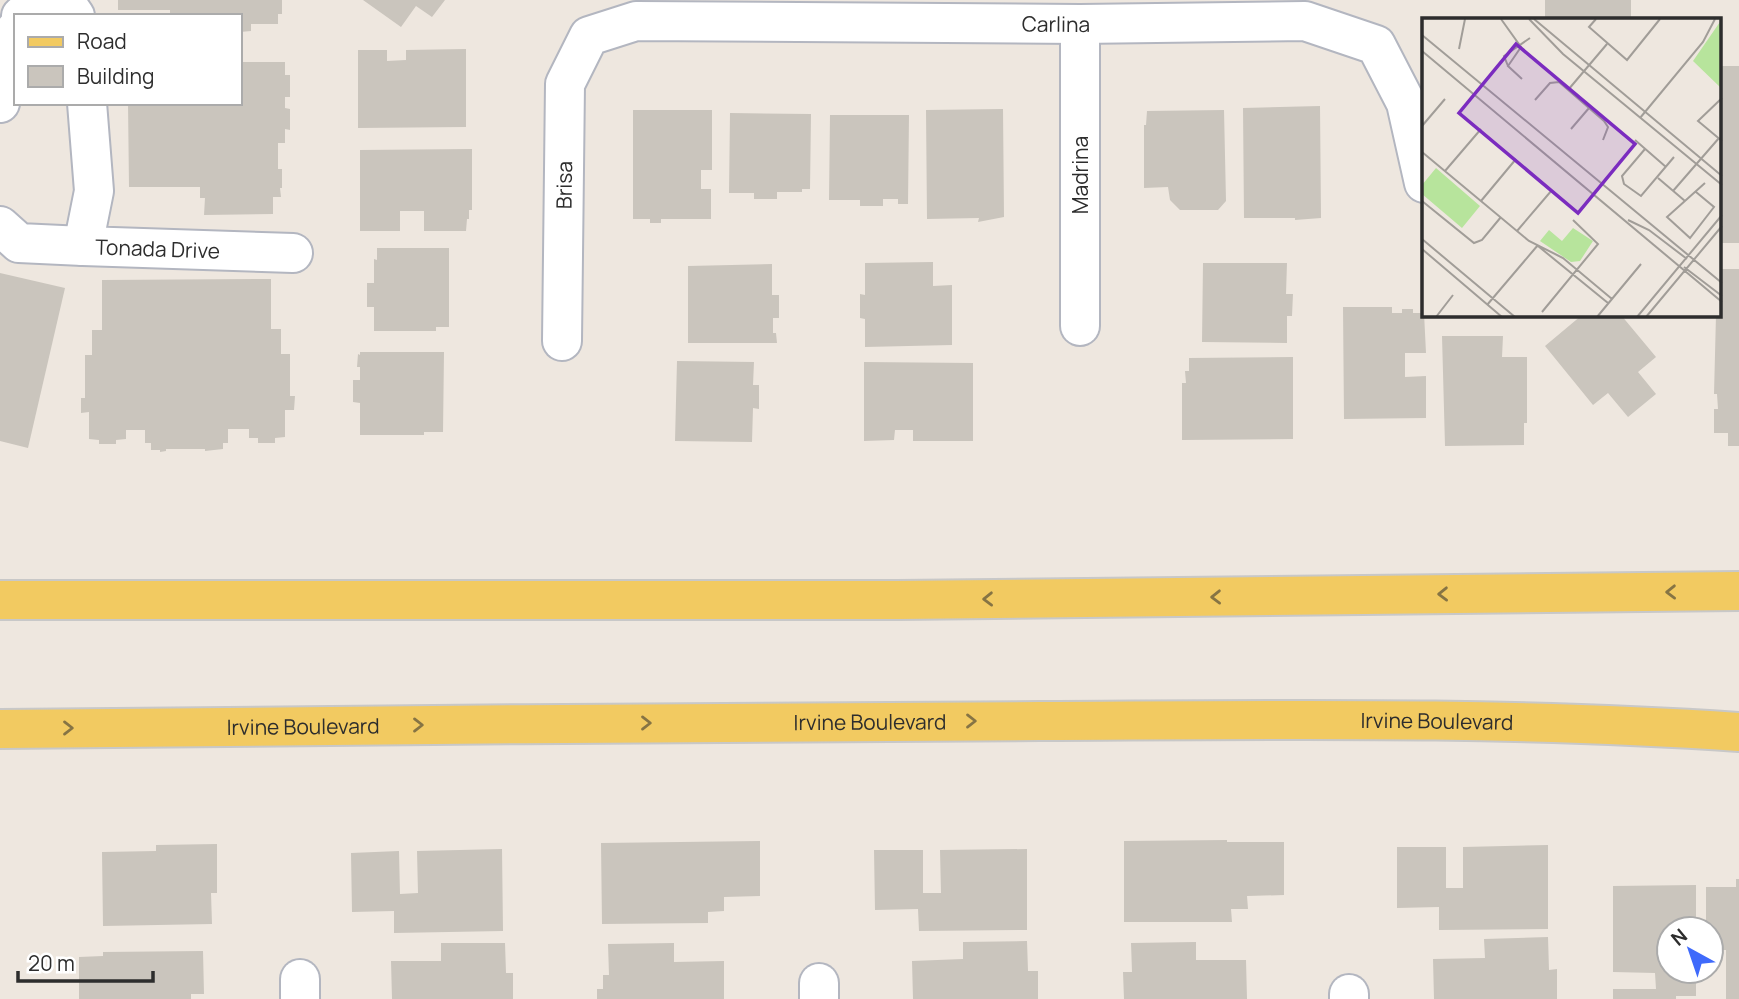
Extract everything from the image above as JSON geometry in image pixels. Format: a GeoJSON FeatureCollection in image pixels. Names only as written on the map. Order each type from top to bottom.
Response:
{"type":"FeatureCollection","features":[{"type":"Feature","properties":{"kind":"main road"},"geometry":{"type":"LineString","coordinates":[[0,600],[898,600],[1739,591]]}},
{"type":"Feature","properties":{"kind":"main road","name":"Irvine Boulevard"},"geometry":{"type":"LineString","coordinates":[[0,729],[910,721],[1424,720],[1635,725],[1739,732]]}},
{"type":"Feature","properties":{"kind":"street"},"geometry":{"type":"LineString","coordinates":[[23,14],[40,0]]}},
{"type":"Feature","properties":{"kind":"street","name":"Carlina"},"geometry":{"type":"LineString","coordinates":[[589,36],[636,21],[775,11],[1080,24],[1306,21],[1376,45],[1406,103],[1422,174]]}},
{"type":"Feature","properties":{"kind":"street","name":"Madrina"},"geometry":{"type":"LineString","coordinates":[[1080,24],[1080,326]]}},
{"type":"Feature","properties":{"kind":"street","name":"Brisa"},"geometry":{"type":"LineString","coordinates":[[562,341],[565,85],[589,36]]}},
{"type":"Feature","properties":{"kind":"street"},"geometry":{"type":"LineString","coordinates":[[0,103],[14,38]]}},
{"type":"Feature","properties":{"kind":"street","name":"Tonada Drive"},"geometry":{"type":"LineString","coordinates":[[87,105],[94,191],[83,246],[293,253]]}},
{"type":"Feature","properties":{"kind":"street"},"geometry":{"type":"LineString","coordinates":[[0,226],[19,243],[83,246]]}},
{"type":"Feature","properties":{"kind":"building"},"geometry":{"type":"Polygon","coordinates":[[[118,0],[282,0],[282,14],[278,14],[278,24],[251,24],[251,31],[242,32],[242,14],[170,14],[170,10],[118,10],[118,0]]]}},
{"type":"Feature","properties":{"kind":"building"},"geometry":{"type":"Polygon","coordinates":[[[363,0],[445,0],[432,17],[416,6],[401,27],[363,0]]]}},
{"type":"Feature","properties":{"kind":"building"},"geometry":{"type":"Polygon","coordinates":[[[1545,0],[1631,0],[1631,18],[1545,18],[1545,0]]]}},
{"type":"Feature","properties":{"kind":"building"},"geometry":{"type":"Polygon","coordinates":[[[466,49],[466,127],[358,128],[358,50],[387,50],[387,61],[406,60],[406,50],[466,49]]]}},
{"type":"Feature","properties":{"kind":"building"},"geometry":{"type":"Polygon","coordinates":[[[242,62],[285,62],[285,75],[290,75],[290,97],[285,97],[285,108],[290,109],[290,130],[285,129],[285,143],[278,143],[278,169],[282,169],[282,188],[281,197],[273,197],[273,214],[204,215],[205,198],[200,198],[200,187],[129,187],[128,105],[242,105],[242,62]]]}},
{"type":"Feature","properties":{"kind":"building"},"geometry":{"type":"Polygon","coordinates":[[[1722,66],[1739,66],[1739,243],[1722,243],[1722,66]]]}},
{"type":"Feature","properties":{"kind":"building"},"geometry":{"type":"Polygon","coordinates":[[[1320,106],[1321,218],[1244,218],[1243,108],[1320,106]]]}},
{"type":"Feature","properties":{"kind":"building"},"geometry":{"type":"Polygon","coordinates":[[[1003,109],[1004,217],[978,222],[979,218],[927,219],[926,110],[1003,109]]]}},
{"type":"Feature","properties":{"kind":"building"},"geometry":{"type":"Polygon","coordinates":[[[633,110],[712,110],[712,170],[701,170],[701,189],[711,189],[711,219],[661,219],[661,223],[650,223],[650,219],[633,219],[633,110]]]}},
{"type":"Feature","properties":{"kind":"building"},"geometry":{"type":"Polygon","coordinates":[[[1224,110],[1226,201],[1218,210],[1180,210],[1170,200],[1168,187],[1144,188],[1144,125],[1147,111],[1224,110]]]}},
{"type":"Feature","properties":{"kind":"building"},"geometry":{"type":"Polygon","coordinates":[[[730,113],[811,114],[810,189],[802,189],[802,192],[777,192],[777,199],[754,199],[754,193],[729,193],[730,113]]]}},
{"type":"Feature","properties":{"kind":"building"},"geometry":{"type":"Polygon","coordinates":[[[830,115],[909,115],[908,204],[898,204],[898,199],[883,199],[883,206],[860,206],[860,200],[829,200],[830,115]]]}},
{"type":"Feature","properties":{"kind":"building"},"geometry":{"type":"Polygon","coordinates":[[[472,149],[472,210],[469,210],[466,231],[424,231],[424,211],[400,211],[400,231],[360,231],[360,150],[472,149]]]}},
{"type":"Feature","properties":{"kind":"building"},"geometry":{"type":"Polygon","coordinates":[[[377,248],[449,248],[449,327],[436,327],[436,331],[374,331],[374,307],[367,307],[367,283],[374,283],[377,248]]]}},
{"type":"Feature","properties":{"kind":"building"},"geometry":{"type":"Polygon","coordinates":[[[933,262],[933,286],[952,285],[952,345],[865,347],[865,319],[860,318],[860,294],[865,295],[865,263],[933,262]]]}},
{"type":"Feature","properties":{"kind":"building"},"geometry":{"type":"Polygon","coordinates":[[[1203,263],[1287,263],[1286,294],[1293,294],[1292,316],[1287,316],[1287,343],[1202,342],[1203,263]]]}},
{"type":"Feature","properties":{"kind":"building"},"geometry":{"type":"Polygon","coordinates":[[[772,264],[772,295],[779,295],[779,318],[773,318],[773,333],[776,333],[777,343],[688,343],[688,266],[772,264]]]}},
{"type":"Feature","properties":{"kind":"building"},"geometry":{"type":"Polygon","coordinates":[[[1722,269],[1739,269],[1739,446],[1728,446],[1728,433],[1714,433],[1714,409],[1718,409],[1717,394],[1714,394],[1716,317],[1722,317],[1722,269]]]}},
{"type":"Feature","properties":{"kind":"building"},"geometry":{"type":"Polygon","coordinates":[[[0,273],[65,288],[28,448],[0,441],[0,273]]]}},
{"type":"Feature","properties":{"kind":"building"},"geometry":{"type":"Polygon","coordinates":[[[271,279],[271,329],[281,329],[281,354],[290,354],[290,396],[295,396],[294,410],[285,410],[285,437],[275,438],[275,443],[258,443],[258,438],[249,438],[249,429],[228,429],[228,443],[223,443],[223,449],[166,449],[160,452],[151,450],[151,443],[145,443],[145,430],[126,430],[126,439],[116,440],[116,444],[99,444],[99,440],[89,439],[89,412],[81,413],[81,398],[85,398],[85,355],[92,355],[92,330],[102,330],[102,280],[271,279]]]}},
{"type":"Feature","properties":{"kind":"building"},"geometry":{"type":"Polygon","coordinates":[[[1343,307],[1392,307],[1392,313],[1413,309],[1413,313],[1422,313],[1426,353],[1405,353],[1405,377],[1426,376],[1426,418],[1344,419],[1343,307]]]}},
{"type":"Feature","properties":{"kind":"building"},"geometry":{"type":"Polygon","coordinates":[[[1580,317],[1623,317],[1656,357],[1638,372],[1656,394],[1628,417],[1608,393],[1593,405],[1545,346],[1580,317]]]}},
{"type":"Feature","properties":{"kind":"building"},"geometry":{"type":"Polygon","coordinates":[[[1442,336],[1503,336],[1502,357],[1527,357],[1527,423],[1524,423],[1524,445],[1445,446],[1442,336]]]}},
{"type":"Feature","properties":{"kind":"building"},"geometry":{"type":"Polygon","coordinates":[[[360,352],[444,352],[443,432],[424,432],[424,435],[360,435],[360,403],[353,402],[353,380],[360,380],[360,367],[357,367],[360,352]]]}},
{"type":"Feature","properties":{"kind":"building"},"geometry":{"type":"Polygon","coordinates":[[[1293,357],[1293,439],[1182,440],[1182,383],[1186,383],[1185,371],[1189,371],[1189,358],[1293,357]]]}},
{"type":"Feature","properties":{"kind":"building"},"geometry":{"type":"Polygon","coordinates":[[[677,361],[754,362],[753,385],[759,385],[759,409],[753,408],[752,442],[675,441],[677,361]]]}},
{"type":"Feature","properties":{"kind":"building"},"geometry":{"type":"Polygon","coordinates":[[[864,362],[973,363],[973,441],[913,441],[913,430],[895,430],[894,440],[864,441],[864,362]]]}},
{"type":"Feature","properties":{"kind":"building"},"geometry":{"type":"Polygon","coordinates":[[[760,841],[760,896],[724,897],[724,911],[708,912],[708,923],[602,924],[601,843],[760,841]]]}},
{"type":"Feature","properties":{"kind":"building"},"geometry":{"type":"Polygon","coordinates":[[[1124,841],[1284,842],[1284,895],[1247,896],[1248,909],[1231,909],[1232,922],[1124,922],[1124,841]]]}},
{"type":"Feature","properties":{"kind":"building"},"geometry":{"type":"Polygon","coordinates":[[[217,844],[217,893],[211,893],[212,924],[103,926],[102,852],[156,851],[156,845],[217,844]]]}},
{"type":"Feature","properties":{"kind":"building"},"geometry":{"type":"Polygon","coordinates":[[[1548,845],[1548,929],[1439,930],[1439,907],[1397,908],[1397,847],[1446,847],[1446,888],[1463,888],[1463,847],[1548,845]]]}},
{"type":"Feature","properties":{"kind":"building"},"geometry":{"type":"Polygon","coordinates":[[[502,849],[503,931],[394,933],[394,911],[352,912],[351,853],[399,851],[400,894],[418,893],[417,851],[502,849]]]}},
{"type":"Feature","properties":{"kind":"building"},"geometry":{"type":"Polygon","coordinates":[[[1027,849],[1027,930],[919,931],[918,909],[875,910],[874,850],[923,850],[923,893],[941,893],[940,850],[1027,849]]]}},
{"type":"Feature","properties":{"kind":"building"},"geometry":{"type":"Polygon","coordinates":[[[1736,879],[1739,879],[1739,999],[1726,999],[1725,915],[1706,915],[1706,887],[1736,887],[1736,879]]]}},
{"type":"Feature","properties":{"kind":"building"},"geometry":{"type":"Polygon","coordinates":[[[1696,885],[1696,915],[1655,915],[1655,973],[1613,972],[1613,886],[1696,885]]]}},
{"type":"Feature","properties":{"kind":"building"},"geometry":{"type":"Polygon","coordinates":[[[1548,937],[1549,970],[1557,969],[1557,999],[1434,999],[1433,959],[1485,958],[1484,939],[1548,937]]]}},
{"type":"Feature","properties":{"kind":"building"},"geometry":{"type":"Polygon","coordinates":[[[1027,941],[1028,971],[1038,971],[1038,999],[913,999],[912,961],[963,959],[963,942],[1027,941]]]}},
{"type":"Feature","properties":{"kind":"building"},"geometry":{"type":"Polygon","coordinates":[[[1196,942],[1196,960],[1246,960],[1247,999],[1124,999],[1123,972],[1132,972],[1131,943],[1196,942]]]}},
{"type":"Feature","properties":{"kind":"building"},"geometry":{"type":"Polygon","coordinates":[[[441,943],[505,943],[506,973],[513,973],[513,999],[392,999],[391,961],[441,961],[441,943]]]}},
{"type":"Feature","properties":{"kind":"building"},"geometry":{"type":"Polygon","coordinates":[[[674,943],[674,962],[724,961],[724,999],[597,999],[597,989],[603,989],[603,975],[609,975],[608,944],[674,943]]]}},
{"type":"Feature","properties":{"kind":"building"},"geometry":{"type":"Polygon","coordinates":[[[203,951],[204,994],[191,994],[191,999],[79,999],[79,957],[103,956],[103,952],[203,951]]]}},
{"type":"Feature","properties":{"kind":"building"},"geometry":{"type":"Polygon","coordinates":[[[1656,985],[1696,985],[1696,996],[1676,996],[1676,999],[1613,999],[1613,989],[1656,989],[1656,985]]]}}]}
